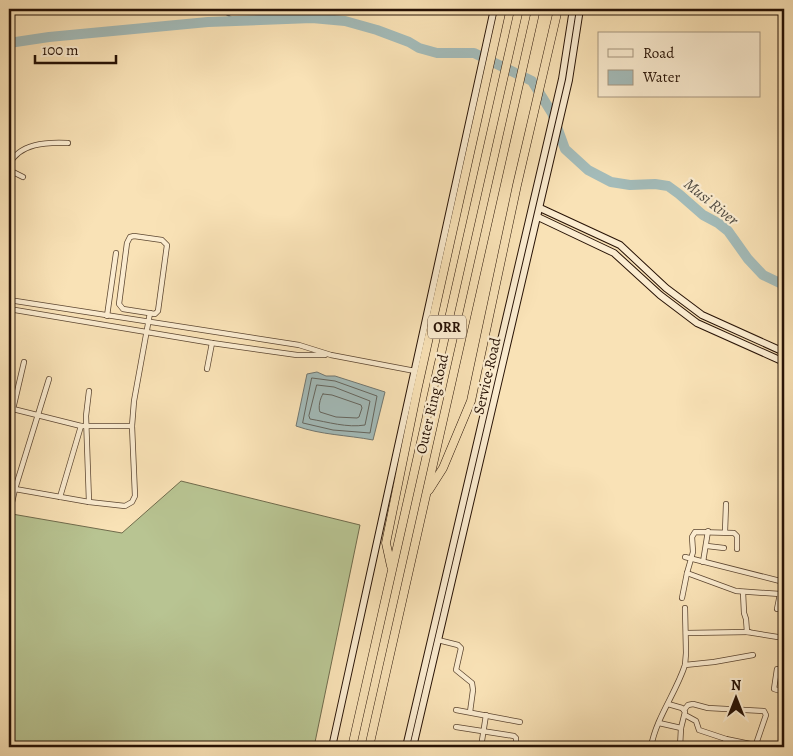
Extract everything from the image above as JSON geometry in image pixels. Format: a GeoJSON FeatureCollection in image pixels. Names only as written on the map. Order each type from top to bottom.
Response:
{"type":"FeatureCollection","features":[{"type":"Feature","properties":{"kind":"highway"},"geometry":{"type":"LineString","coordinates":[[391,569],[386,543],[417,391],[482,104],[495,26],[502,9]]}},
{"type":"Feature","properties":{"kind":"highway","name":"Outer Ring Road"},"geometry":{"type":"LineString","coordinates":[[352,747],[519,9]]}},
{"type":"Feature","properties":{"kind":"highway","name":"Outer Ring Road"},"geometry":{"type":"LineString","coordinates":[[369,747],[536,9]]}},
{"type":"Feature","properties":{"kind":"highway"},"geometry":{"type":"LineString","coordinates":[[426,494],[444,468],[471,401],[517,185],[558,9]]}},
{"type":"Feature","properties":{"kind":"main road"},"geometry":{"type":"LineString","coordinates":[[332,747],[465,136],[495,26],[494,9]]}},
{"type":"Feature","properties":{"kind":"main road","name":"Service Road"},"geometry":{"type":"LineString","coordinates":[[406,747],[562,79],[573,9]]}},
{"type":"Feature","properties":{"kind":"main road","name":"Service Road"},"geometry":{"type":"LineString","coordinates":[[413,747],[546,182],[569,80],[580,9]]}},
{"type":"Feature","properties":{"kind":"main road"},"geometry":{"type":"LineString","coordinates":[[540,208],[620,245],[666,288],[702,315],[784,352]]}},
{"type":"Feature","properties":{"kind":"main road"},"geometry":{"type":"LineString","coordinates":[[538,217],[614,253],[660,295],[697,323],[784,362]]}},
{"type":"Feature","properties":{"kind":"street"},"geometry":{"type":"LineString","coordinates":[[9,164],[23,149],[52,142],[68,142]]}},
{"type":"Feature","properties":{"kind":"street"},"geometry":{"type":"LineString","coordinates":[[9,170],[23,177]]}},
{"type":"Feature","properties":{"kind":"street"},"geometry":{"type":"LineString","coordinates":[[134,236],[162,240],[167,245],[158,311],[155,314],[140,312],[123,309],[119,304],[127,243],[130,237],[134,236]]}},
{"type":"Feature","properties":{"kind":"street"},"geometry":{"type":"LineString","coordinates":[[107,316],[116,253]]}},
{"type":"Feature","properties":{"kind":"street"},"geometry":{"type":"LineString","coordinates":[[9,300],[299,345],[331,355],[415,371]]}},
{"type":"Feature","properties":{"kind":"street"},"geometry":{"type":"LineString","coordinates":[[35,313],[36,304]]}},
{"type":"Feature","properties":{"kind":"street"},"geometry":{"type":"LineString","coordinates":[[9,309],[297,356],[331,355]]}},
{"type":"Feature","properties":{"kind":"street"},"geometry":{"type":"LineString","coordinates":[[138,321],[140,312]]}},
{"type":"Feature","properties":{"kind":"street"},"geometry":{"type":"LineString","coordinates":[[91,322],[92,313]]}},
{"type":"Feature","properties":{"kind":"street"},"geometry":{"type":"LineString","coordinates":[[15,489],[89,502],[125,506],[132,502],[135,496],[132,426],[134,401],[150,313]]}},
{"type":"Feature","properties":{"kind":"street"},"geometry":{"type":"LineString","coordinates":[[168,336],[170,326]]}},
{"type":"Feature","properties":{"kind":"street"},"geometry":{"type":"LineString","coordinates":[[242,348],[244,337]]}},
{"type":"Feature","properties":{"kind":"street"},"geometry":{"type":"LineString","coordinates":[[207,369],[212,343]]}},
{"type":"Feature","properties":{"kind":"street"},"geometry":{"type":"LineString","coordinates":[[24,362],[11,408],[83,427],[132,426]]}},
{"type":"Feature","properties":{"kind":"street"},"geometry":{"type":"LineString","coordinates":[[9,516],[15,489],[49,379]]}},
{"type":"Feature","properties":{"kind":"street"},"geometry":{"type":"LineString","coordinates":[[60,497],[83,427],[89,391]]}},
{"type":"Feature","properties":{"kind":"street"},"geometry":{"type":"LineString","coordinates":[[83,427],[89,502]]}},
{"type":"Feature","properties":{"kind":"street"},"geometry":{"type":"LineString","coordinates":[[725,532],[726,504]]}},
{"type":"Feature","properties":{"kind":"street"},"geometry":{"type":"LineString","coordinates":[[703,562],[708,531]]}},
{"type":"Feature","properties":{"kind":"street"},"geometry":{"type":"LineString","coordinates":[[682,598],[693,552],[692,534],[708,531],[736,534],[737,549]]}},
{"type":"Feature","properties":{"kind":"street"},"geometry":{"type":"LineString","coordinates":[[707,546],[724,548]]}},
{"type":"Feature","properties":{"kind":"street"},"geometry":{"type":"LineString","coordinates":[[685,557],[784,582]]}},
{"type":"Feature","properties":{"kind":"street"},"geometry":{"type":"LineString","coordinates":[[687,573],[743,592],[782,593],[778,609]]}},
{"type":"Feature","properties":{"kind":"street"},"geometry":{"type":"LineString","coordinates":[[743,592],[747,632]]}},
{"type":"Feature","properties":{"kind":"street"},"geometry":{"type":"LineString","coordinates":[[651,747],[659,723],[685,665],[686,608]]}},
{"type":"Feature","properties":{"kind":"street"},"geometry":{"type":"LineString","coordinates":[[747,632],[784,638]]}},
{"type":"Feature","properties":{"kind":"street"},"geometry":{"type":"LineString","coordinates":[[686,633],[762,633]]}},
{"type":"Feature","properties":{"kind":"street"},"geometry":{"type":"LineString","coordinates":[[438,640],[458,645],[461,648],[456,670],[472,683],[470,712]]}},
{"type":"Feature","properties":{"kind":"street"},"geometry":{"type":"LineString","coordinates":[[685,665],[753,655]]}},
{"type":"Feature","properties":{"kind":"street"},"geometry":{"type":"LineString","coordinates":[[776,668],[774,688],[784,692]]}},
{"type":"Feature","properties":{"kind":"street"},"geometry":{"type":"LineString","coordinates":[[668,704],[696,721],[700,730],[726,740],[765,747]]}},
{"type":"Feature","properties":{"kind":"street"},"geometry":{"type":"LineString","coordinates":[[680,747],[684,712],[688,705],[693,704],[708,708],[764,711],[766,715],[756,746]]}},
{"type":"Feature","properties":{"kind":"street"},"geometry":{"type":"LineString","coordinates":[[456,710],[520,722]]}},
{"type":"Feature","properties":{"kind":"street"},"geometry":{"type":"LineString","coordinates":[[481,747],[486,715]]}},
{"type":"Feature","properties":{"kind":"street"},"geometry":{"type":"LineString","coordinates":[[659,723],[681,728]]}},
{"type":"Feature","properties":{"kind":"street"},"geometry":{"type":"LineString","coordinates":[[456,727],[514,736],[516,738],[516,747]]}},
{"type":"Feature","properties":{"kind":"street"},"geometry":{"type":"LineString","coordinates":[[724,747],[726,740]]}},
{"type":"Feature","properties":{"kind":"street"},"geometry":{"type":"LineString","coordinates":[[707,747],[719,747]]}},
{"type":"Feature","properties":{"kind":"green space"},"geometry":{"type":"Polygon","coordinates":[[[181,481],[360,525],[314,747],[9,747],[9,535],[12,514],[122,533],[181,481]]]}},
{"type":"Feature","properties":{"kind":"water"},"geometry":{"type":"Polygon","coordinates":[[[317,372],[385,392],[373,440],[324,433],[296,426],[307,374],[317,372]]]}},
{"type":"Feature","properties":{"kind":"waterway"},"geometry":{"type":"LineString","coordinates":[[218,9],[237,21]]}},
{"type":"Feature","properties":{"kind":"waterway","name":"Musi River"},"geometry":{"type":"LineString","coordinates":[[9,43],[49,37],[208,22],[312,18],[345,21],[377,30],[409,42],[419,48],[437,53],[474,53],[532,81],[552,113],[565,149],[588,170],[611,182],[630,185],[655,184],[668,186],[703,215],[728,231],[748,259],[763,275],[784,285]]}}]}
